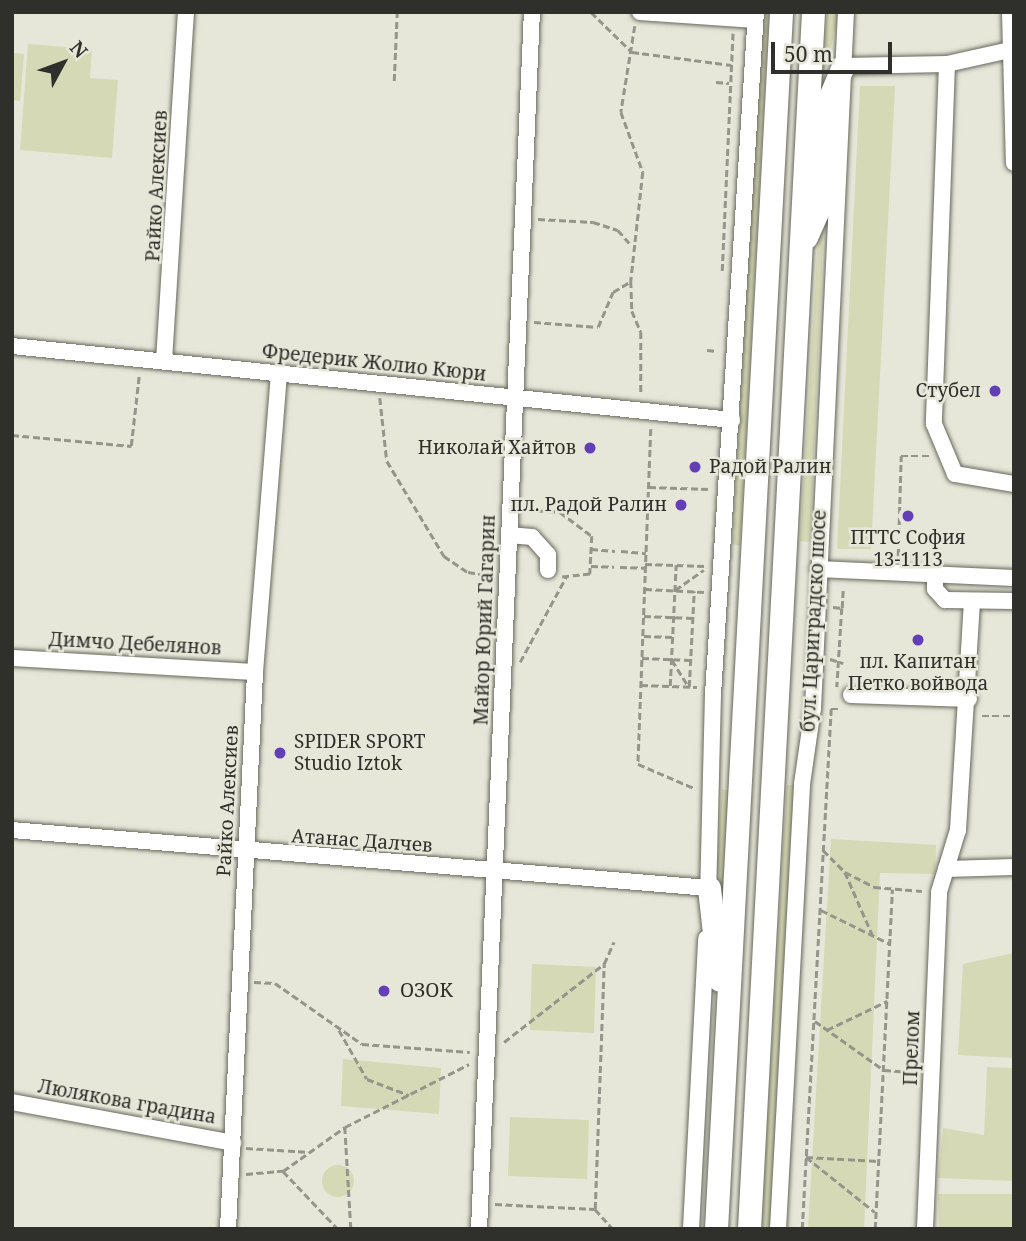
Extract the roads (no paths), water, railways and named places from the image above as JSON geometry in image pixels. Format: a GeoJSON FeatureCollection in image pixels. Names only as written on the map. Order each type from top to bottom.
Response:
{"type":"FeatureCollection","features":[{"type":"Feature","properties":{"kind":"highway"},"geometry":{"type":"LineString","coordinates":[[716,1229],[781,12]]}},
{"type":"Feature","properties":{"kind":"highway","name":"бул. Цариградско шосе"},"geometry":{"type":"LineString","coordinates":[[749,1229],[813,12]]}},
{"type":"Feature","properties":{"kind":"highway"},"geometry":{"type":"LineString","coordinates":[[800,249],[818,210],[823,113],[843,66]]}},
{"type":"Feature","properties":{"kind":"highway"},"geometry":{"type":"LineString","coordinates":[[709,888],[726,1047]]}},
{"type":"Feature","properties":{"kind":"street","name":"Райко Алексиев"},"geometry":{"type":"LineString","coordinates":[[164,361],[186,12]]}},
{"type":"Feature","properties":{"kind":"street","name":"Майор Юрий Гагарин"},"geometry":{"type":"LineString","coordinates":[[478,1229],[490,1053],[495,872],[532,12]]}},
{"type":"Feature","properties":{"kind":"street"},"geometry":{"type":"LineString","coordinates":[[638,12],[733,18],[755,16],[733,420],[713,695],[709,888],[691,1229]]}},
{"type":"Feature","properties":{"kind":"street","name":"бул. Цариградско шосе"},"geometry":{"type":"LineString","coordinates":[[778,1229],[818,569],[846,12]]}},
{"type":"Feature","properties":{"kind":"street"},"geometry":{"type":"LineString","coordinates":[[1010,12],[1014,163]]}},
{"type":"Feature","properties":{"kind":"street"},"geometry":{"type":"LineString","coordinates":[[843,66],[947,64],[1012,50]]}},
{"type":"Feature","properties":{"kind":"street"},"geometry":{"type":"LineString","coordinates":[[947,64],[930,400],[944,456],[955,474],[973,482],[1014,484]]}},
{"type":"Feature","properties":{"kind":"street","name":"Фредерик Жолио Кюри"},"geometry":{"type":"LineString","coordinates":[[12,346],[733,420]]}},
{"type":"Feature","properties":{"kind":"street","name":"Райко Алексиев"},"geometry":{"type":"LineString","coordinates":[[228,1229],[255,672],[279,375]]}},
{"type":"Feature","properties":{"kind":"street"},"geometry":{"type":"LineString","coordinates":[[509,535],[532,537],[548,555],[548,570]]}},
{"type":"Feature","properties":{"kind":"street"},"geometry":{"type":"LineString","coordinates":[[818,569],[1014,578]]}},
{"type":"Feature","properties":{"kind":"street"},"geometry":{"type":"LineString","coordinates":[[935,574],[935,589],[944,600],[1014,601]]}},
{"type":"Feature","properties":{"kind":"street"},"geometry":{"type":"LineString","coordinates":[[844,698],[969,699],[972,600]]}},
{"type":"Feature","properties":{"kind":"street","name":"Димчо Дебелянов"},"geometry":{"type":"LineString","coordinates":[[12,658],[255,672]]}},
{"type":"Feature","properties":{"kind":"street","name":"Прелом"},"geometry":{"type":"LineString","coordinates":[[925,1229],[939,892],[958,830],[962,715],[969,699]]}},
{"type":"Feature","properties":{"kind":"street","name":"Атанас Далчев"},"geometry":{"type":"LineString","coordinates":[[12,830],[246,854],[709,888]]}},
{"type":"Feature","properties":{"kind":"street"},"geometry":{"type":"LineString","coordinates":[[946,869],[1014,867]]}},
{"type":"Feature","properties":{"kind":"street","name":"Люлякова градина"},"geometry":{"type":"LineString","coordinates":[[12,1102],[233,1143]]}},
{"type":"Feature","properties":{"kind":"place","name":"Стубел"},"geometry":{"type":"Point","coordinates":[995,391]}},
{"type":"Feature","properties":{"kind":"place","name":"Николай Хайтов"},"geometry":{"type":"Point","coordinates":[590,448]}},
{"type":"Feature","properties":{"kind":"place","name":"Радой Ралин"},"geometry":{"type":"Point","coordinates":[695,467]}},
{"type":"Feature","properties":{"kind":"place","name":"пл. Радой Ралин"},"geometry":{"type":"Point","coordinates":[681,505]}},
{"type":"Feature","properties":{"kind":"place","name":"ПТТС София 13-1113"},"geometry":{"type":"Point","coordinates":[908,516]}},
{"type":"Feature","properties":{"kind":"place","name":"пл. Капитан Петко войвода"},"geometry":{"type":"Point","coordinates":[918,640]}},
{"type":"Feature","properties":{"kind":"place","name":"SPIDER SPORT Studio Iztok"},"geometry":{"type":"Point","coordinates":[280,753]}},
{"type":"Feature","properties":{"kind":"place","name":"ОЗОК"},"geometry":{"type":"Point","coordinates":[384,991]}}]}
